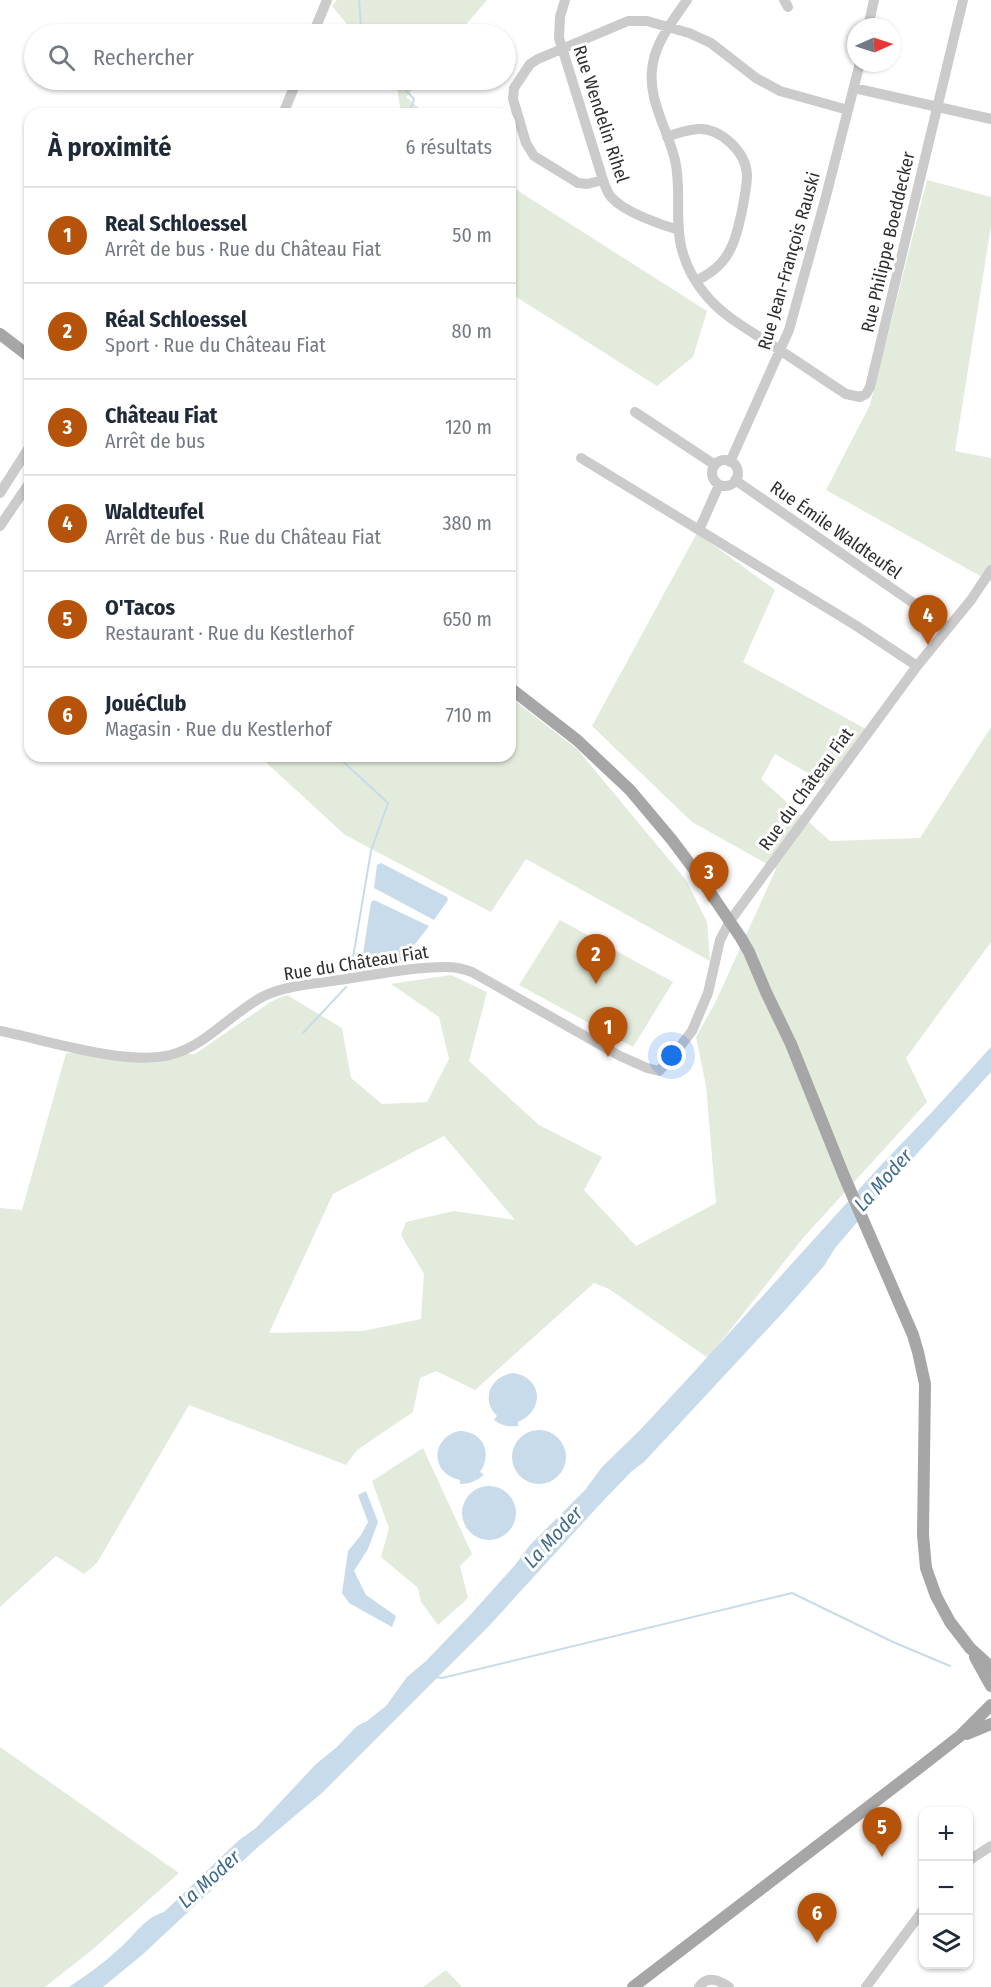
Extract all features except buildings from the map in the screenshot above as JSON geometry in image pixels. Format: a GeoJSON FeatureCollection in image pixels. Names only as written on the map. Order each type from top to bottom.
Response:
{"type":"FeatureCollection","features":[{"type":"Feature","properties":{"kind":"main road"},"geometry":{"type":"LineString","coordinates":[[0,328],[24,342]]}},
{"type":"Feature","properties":{"kind":"main road"},"geometry":{"type":"LineString","coordinates":[[0,334],[24,352]]}},
{"type":"Feature","properties":{"kind":"main road"},"geometry":{"type":"LineString","coordinates":[[516,693],[577,740],[630,790],[672,840],[766,975],[776,1000],[779,1018],[912,1335],[922,1370],[926,1402],[923,1535],[926,1568],[942,1607],[970,1648],[991,1686]]}},
{"type":"Feature","properties":{"kind":"main road"},"geometry":{"type":"LineString","coordinates":[[970,1648],[991,1667]]}},
{"type":"Feature","properties":{"kind":"main road"},"geometry":{"type":"LineString","coordinates":[[633,1987],[960,1736],[991,1705]]}},
{"type":"Feature","properties":{"kind":"main road"},"geometry":{"type":"LineString","coordinates":[[960,1736],[991,1724]]}},
{"type":"Feature","properties":{"kind":"street"},"geometry":{"type":"LineString","coordinates":[[318,24],[327,0]]}},
{"type":"Feature","properties":{"kind":"street","name":"Rue Wendelin Rihel"},"geometry":{"type":"LineString","coordinates":[[565,0],[560,17],[559,38],[609,195],[617,203],[659,225],[679,230]]}},
{"type":"Feature","properties":{"kind":"street"},"geometry":{"type":"LineString","coordinates":[[870,18],[874,0]]}},
{"type":"Feature","properties":{"kind":"street","name":"Rue Philippe Boeddecker"},"geometry":{"type":"LineString","coordinates":[[781,350],[849,395],[860,397],[868,392],[963,0]]}},
{"type":"Feature","properties":{"kind":"street"},"geometry":{"type":"LineString","coordinates":[[684,4],[659,43],[653,62],[651,82],[654,103],[674,158],[678,181],[679,230],[682,249],[696,281],[705,294],[726,315],[781,350]]}},
{"type":"Feature","properties":{"kind":"street"},"geometry":{"type":"LineString","coordinates":[[516,85],[530,64],[628,21],[647,21],[689,33],[711,43],[756,78],[780,91],[848,110]]}},
{"type":"Feature","properties":{"kind":"street","name":"Rue Jean-François Rauski"},"geometry":{"type":"LineString","coordinates":[[730,462],[781,350],[804,278],[858,72]]}},
{"type":"Feature","properties":{"kind":"street"},"geometry":{"type":"LineString","coordinates":[[854,88],[991,119]]}},
{"type":"Feature","properties":{"kind":"street"},"geometry":{"type":"LineString","coordinates":[[285,108],[293,90]]}},
{"type":"Feature","properties":{"kind":"street"},"geometry":{"type":"LineString","coordinates":[[514,90],[516,108]]}},
{"type":"Feature","properties":{"kind":"street"},"geometry":{"type":"LineString","coordinates":[[516,109],[526,143],[534,156],[578,183],[587,184],[603,180]]}},
{"type":"Feature","properties":{"kind":"street"},"geometry":{"type":"LineString","coordinates":[[667,137],[679,132],[699,129],[713,131],[728,140],[740,154],[747,172],[739,226],[730,250],[709,274],[696,281]]}},
{"type":"Feature","properties":{"kind":"street"},"geometry":{"type":"LineString","coordinates":[[635,412],[715,465]]}},
{"type":"Feature","properties":{"kind":"street"},"geometry":{"type":"LineString","coordinates":[[0,493],[24,457]]}},
{"type":"Feature","properties":{"kind":"street"},"geometry":{"type":"LineString","coordinates":[[581,458],[917,666]]}},
{"type":"Feature","properties":{"kind":"street"},"geometry":{"type":"LineString","coordinates":[[722,461],[730,462],[736,468],[735,480],[726,486],[719,485],[712,476],[715,465],[722,461]]}},
{"type":"Feature","properties":{"kind":"street","name":"Rue Émile Waldteufel"},"geometry":{"type":"LineString","coordinates":[[735,480],[948,627]]}},
{"type":"Feature","properties":{"kind":"street"},"geometry":{"type":"LineString","coordinates":[[699,530],[719,485]]}},
{"type":"Feature","properties":{"kind":"street"},"geometry":{"type":"LineString","coordinates":[[0,526],[24,491]]}},
{"type":"Feature","properties":{"kind":"street","name":"Rue du Château Fiat"},"geometry":{"type":"LineString","coordinates":[[0,1031],[123,1056],[169,1055],[197,1044],[263,996],[296,987],[414,968],[447,967],[472,972],[620,1056],[659,1071],[692,1031],[708,993],[720,940],[730,921],[917,666],[991,570]]}},
{"type":"Feature","properties":{"kind":"street"},"geometry":{"type":"LineString","coordinates":[[970,1861],[991,1846]]}},
{"type":"Feature","properties":{"kind":"street"},"geometry":{"type":"LineString","coordinates":[[866,1987],[920,1915]]}},
{"type":"Feature","properties":{"kind":"street"},"geometry":{"type":"LineString","coordinates":[[699,1987],[710,1979],[720,1980],[729,1987]]}},
{"type":"Feature","properties":{"kind":"green space"},"geometry":{"type":"Polygon","coordinates":[[[337,0],[487,0],[467,24],[347,24],[332,6],[337,0]]]}},
{"type":"Feature","properties":{"kind":"green space"},"geometry":{"type":"Polygon","coordinates":[[[397,90],[412,90],[406,97],[419,108],[400,108],[397,90]]]}},
{"type":"Feature","properties":{"kind":"green space"},"geometry":{"type":"Polygon","coordinates":[[[927,180],[991,197],[991,226],[955,451],[991,458],[991,582],[826,490],[870,405],[927,180]]]}},
{"type":"Feature","properties":{"kind":"green space"},"geometry":{"type":"Polygon","coordinates":[[[516,189],[707,311],[693,357],[657,386],[516,297],[516,189]]]}},
{"type":"Feature","properties":{"kind":"green space"},"geometry":{"type":"Polygon","coordinates":[[[697,533],[775,590],[743,662],[866,729],[825,783],[775,754],[761,779],[830,841],[920,838],[991,727],[991,942],[906,1058],[927,1102],[803,1238],[708,1358],[609,1289],[594,1283],[475,1390],[436,1371],[420,1378],[413,1412],[357,1450],[346,1465],[189,1405],[97,1563],[84,1574],[56,1556],[0,1607],[0,1208],[22,1210],[66,1053],[195,1054],[272,1001],[287,995],[342,1028],[351,1078],[382,1104],[427,1102],[449,1059],[439,1017],[391,984],[451,975],[487,992],[469,1061],[539,1125],[602,1157],[584,1190],[636,1246],[716,1203],[706,1086],[696,1037],[716,1001],[776,869],[692,822],[592,726],[697,533]],[[444,1136],[333,1194],[269,1333],[363,1331],[421,1319],[424,1274],[401,1235],[406,1222],[454,1211],[515,1220],[444,1136]]]}},
{"type":"Feature","properties":{"kind":"green space"},"geometry":{"type":"Polygon","coordinates":[[[516,702],[578,750],[686,880],[707,922],[710,961],[526,859],[491,912],[345,835],[266,762],[516,762],[516,702]]]}},
{"type":"Feature","properties":{"kind":"green space"},"geometry":{"type":"Polygon","coordinates":[[[560,920],[673,982],[633,1047],[519,985],[560,920]]]}},
{"type":"Feature","properties":{"kind":"green space"},"geometry":{"type":"Polygon","coordinates":[[[423,1448],[472,1554],[460,1566],[468,1598],[438,1625],[421,1602],[418,1588],[381,1557],[389,1528],[372,1481],[423,1448]]]}},
{"type":"Feature","properties":{"kind":"green space"},"geometry":{"type":"Polygon","coordinates":[[[0,1747],[179,1873],[92,1950],[45,1987],[0,1987],[0,1747]]]}},
{"type":"Feature","properties":{"kind":"green space"},"geometry":{"type":"Polygon","coordinates":[[[446,1970],[462,1987],[423,1987],[446,1970]]]}},
{"type":"Feature","properties":{"kind":"water"},"geometry":{"type":"Polygon","coordinates":[[[381,863],[447,897],[448,900],[434,920],[374,888],[377,865],[381,863]]]}},
{"type":"Feature","properties":{"kind":"water"},"geometry":{"type":"Polygon","coordinates":[[[374,900],[429,926],[396,965],[360,973],[371,902],[374,900]]]}},
{"type":"Feature","properties":{"kind":"water","name":"La Moder"},"geometry":{"type":"Polygon","coordinates":[[[991,1047],[991,1072],[835,1248],[824,1266],[488,1627],[323,1792],[258,1847],[142,1955],[103,1987],[69,1987],[109,1958],[151,1918],[164,1912],[239,1840],[256,1828],[316,1764],[337,1747],[357,1726],[386,1706],[407,1677],[426,1661],[472,1613],[530,1545],[585,1490],[602,1467],[692,1374],[991,1047]]]}},
{"type":"Feature","properties":{"kind":"water"},"geometry":{"type":"Polygon","coordinates":[[[513,1373],[530,1381],[537,1395],[533,1410],[518,1422],[518,1426],[503,1425],[494,1420],[497,1416],[489,1403],[490,1389],[494,1383],[505,1375],[513,1373]]]}},
{"type":"Feature","properties":{"kind":"water"},"geometry":{"type":"Polygon","coordinates":[[[539,1430],[549,1432],[558,1438],[564,1447],[566,1457],[564,1467],[558,1476],[549,1482],[539,1484],[529,1482],[520,1476],[514,1467],[512,1457],[514,1447],[520,1438],[529,1432],[539,1430]]]}},
{"type":"Feature","properties":{"kind":"water"},"geometry":{"type":"Polygon","coordinates":[[[459,1431],[467,1432],[480,1439],[486,1458],[480,1472],[484,1475],[473,1482],[464,1484],[460,1484],[460,1480],[443,1471],[437,1456],[443,1441],[449,1435],[459,1431]]]}},
{"type":"Feature","properties":{"kind":"water"},"geometry":{"type":"Polygon","coordinates":[[[489,1486],[499,1488],[508,1494],[514,1503],[516,1513],[514,1523],[508,1532],[499,1538],[489,1540],[479,1538],[470,1532],[464,1523],[462,1513],[464,1503],[470,1494],[479,1488],[489,1486]]]}},
{"type":"Feature","properties":{"kind":"water"},"geometry":{"type":"Polygon","coordinates":[[[366,1491],[378,1522],[368,1549],[354,1571],[366,1595],[396,1616],[392,1627],[349,1603],[342,1593],[348,1551],[368,1522],[358,1495],[366,1491]]]}},
{"type":"Feature","properties":{"kind":"waterway"},"geometry":{"type":"LineString","coordinates":[[359,0],[361,24]]}},
{"type":"Feature","properties":{"kind":"waterway"},"geometry":{"type":"LineString","coordinates":[[405,90],[414,99],[411,108]]}},
{"type":"Feature","properties":{"kind":"waterway"},"geometry":{"type":"LineString","coordinates":[[344,762],[388,803],[371,851],[350,975]]}},
{"type":"Feature","properties":{"kind":"waterway"},"geometry":{"type":"LineString","coordinates":[[303,1033],[346,987]]}},
{"type":"Feature","properties":{"kind":"waterway"},"geometry":{"type":"LineString","coordinates":[[436,1677],[442,1678],[792,1593],[893,1642],[950,1666]]}},
{"type":"Feature","properties":{"kind":"place","name":"Waldteufel"},"geometry":{"type":"Point","coordinates":[928,645]}},
{"type":"Feature","properties":{"kind":"place","name":"Château Fiat"},"geometry":{"type":"Point","coordinates":[709,902]}},
{"type":"Feature","properties":{"kind":"place","name":"Réal Schloessel"},"geometry":{"type":"Point","coordinates":[596,984]}},
{"type":"Feature","properties":{"kind":"place","name":"Real Schloessel"},"geometry":{"type":"Point","coordinates":[608,1057]}},
{"type":"Feature","properties":{"kind":"place","name":"O'Tacos"},"geometry":{"type":"Point","coordinates":[882,1857]}},
{"type":"Feature","properties":{"kind":"place","name":"JouéClub"},"geometry":{"type":"Point","coordinates":[817,1943]}}]}
